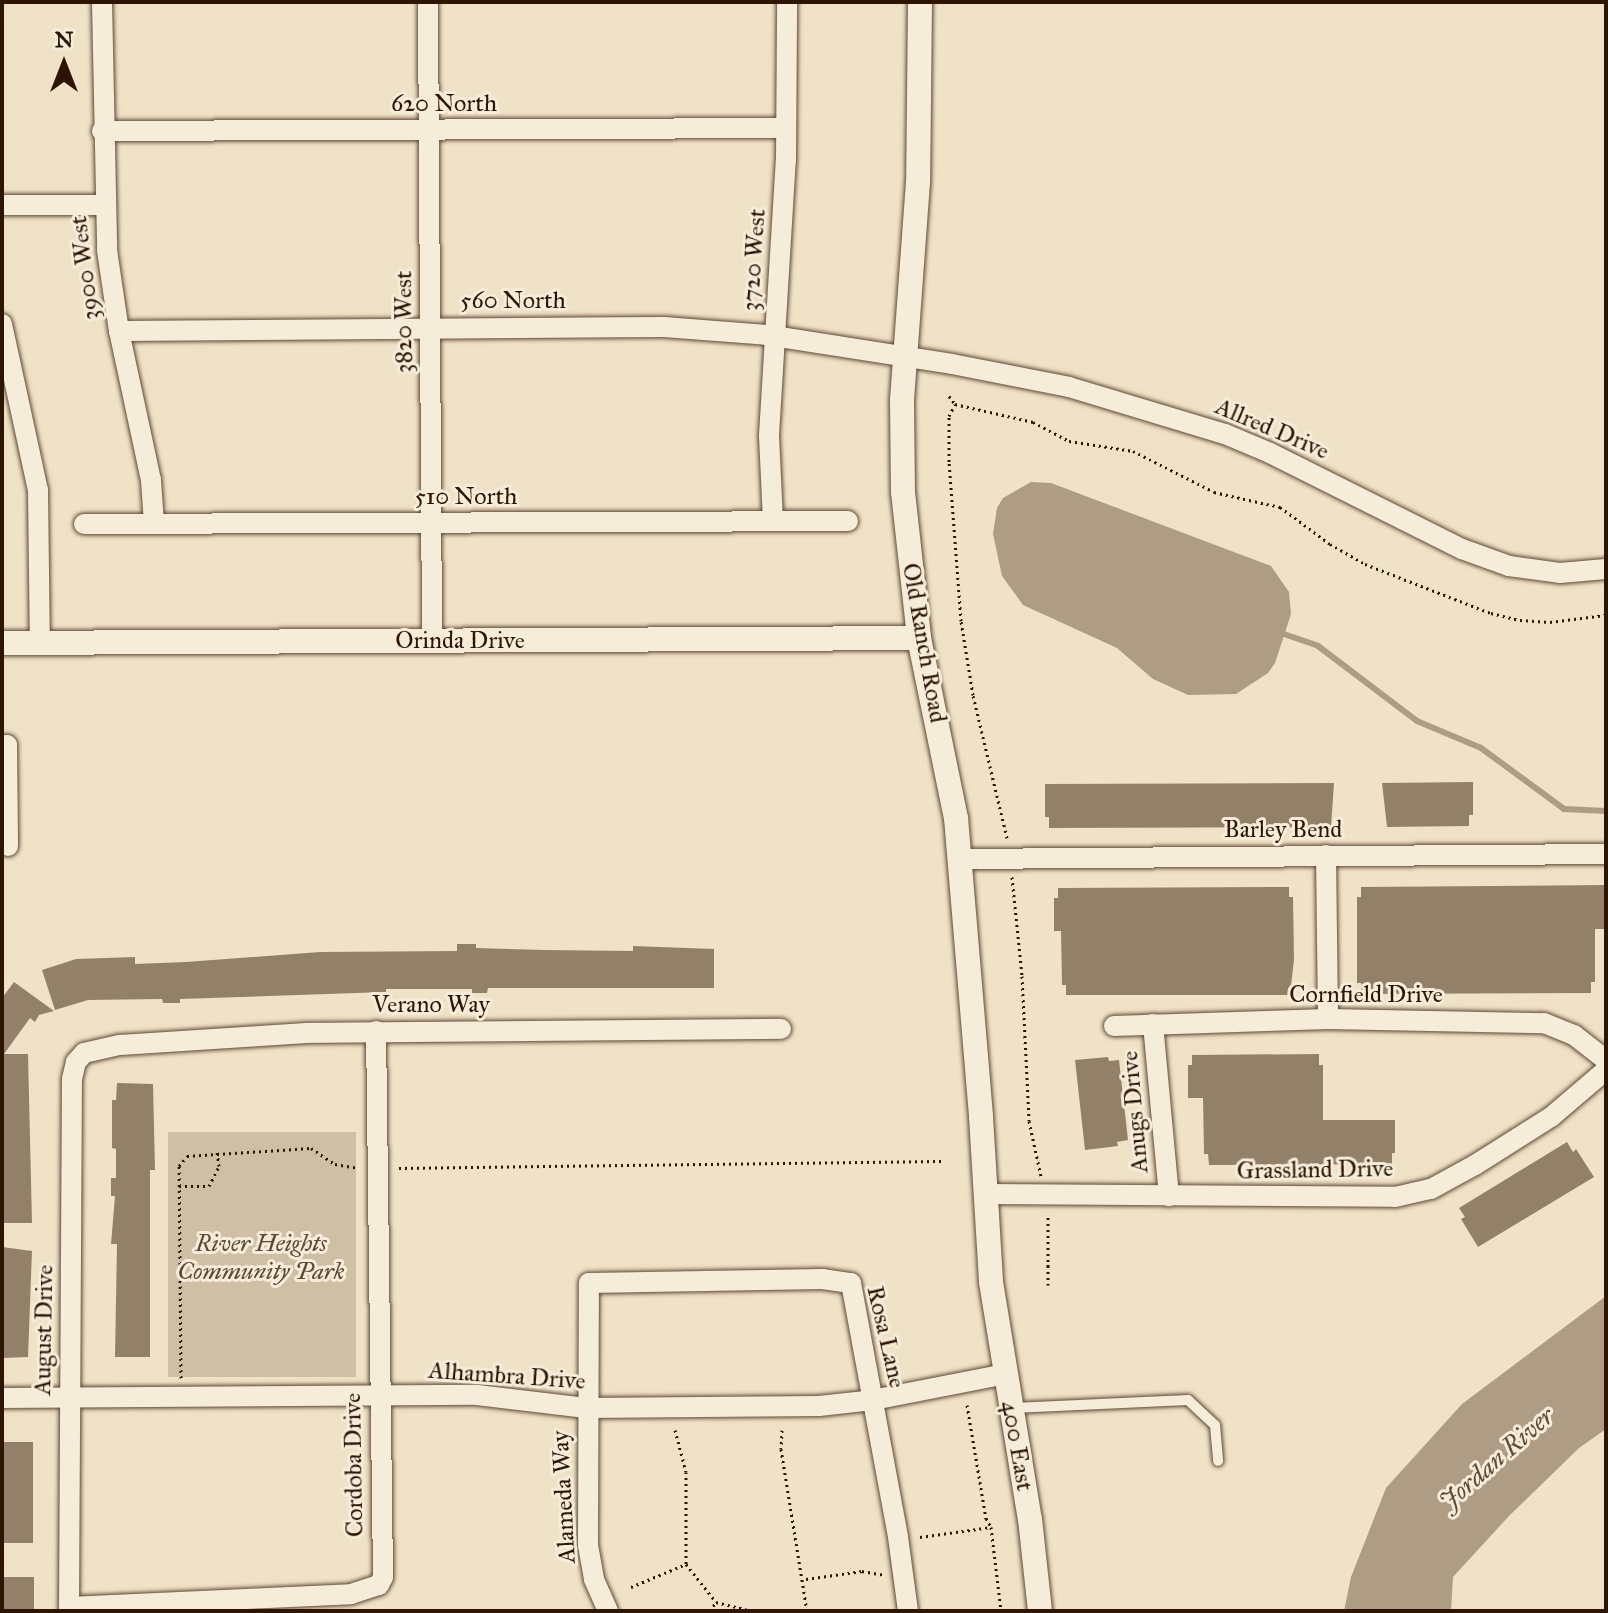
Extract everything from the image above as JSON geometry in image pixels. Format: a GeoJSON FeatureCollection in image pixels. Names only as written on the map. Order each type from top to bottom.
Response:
{"type":"FeatureCollection","features":[{"type":"Feature","properties":{"kind":"street","name":"3900 West"},"geometry":{"type":"LineString","coordinates":[[102,2],[103,205],[119,331],[149,468],[154,524]]}},
{"type":"Feature","properties":{"kind":"street","name":"3820 West"},"geometry":{"type":"LineString","coordinates":[[428,2],[432,641]]}},
{"type":"Feature","properties":{"kind":"street","name":"3720 West"},"geometry":{"type":"LineString","coordinates":[[773,521],[769,435],[783,225],[787,2]]}},
{"type":"Feature","properties":{"kind":"street","name":"Old Ranch Road"},"geometry":{"type":"LineString","coordinates":[[920,2],[918,197],[905,357],[903,492],[919,638],[950,780],[960,859],[987,1194],[991,1282]]}},
{"type":"Feature","properties":{"kind":"street","name":"620 North"},"geometry":{"type":"LineString","coordinates":[[102,131],[786,128]]}},
{"type":"Feature","properties":{"kind":"street"},"geometry":{"type":"LineString","coordinates":[[2,205],[103,205]]}},
{"type":"Feature","properties":{"kind":"street"},"geometry":{"type":"LineString","coordinates":[[2,324],[38,490],[40,643]]}},
{"type":"Feature","properties":{"kind":"street","name":"560 North"},"geometry":{"type":"LineString","coordinates":[[119,331],[664,327],[774,336],[905,357]]}},
{"type":"Feature","properties":{"kind":"street","name":"Allred Drive"},"geometry":{"type":"LineString","coordinates":[[905,357],[1069,387],[1212,430],[1270,453],[1462,549],[1509,566],[1560,573],[1606,569]]}},
{"type":"Feature","properties":{"kind":"street","name":"510 North"},"geometry":{"type":"LineString","coordinates":[[84,524],[848,521]]}},
{"type":"Feature","properties":{"kind":"street","name":"Orinda Drive"},"geometry":{"type":"LineString","coordinates":[[2,643],[919,638]]}},
{"type":"Feature","properties":{"kind":"street"},"geometry":{"type":"LineString","coordinates":[[5,746],[13,845]]}},
{"type":"Feature","properties":{"kind":"street","name":"Barley Bend"},"geometry":{"type":"LineString","coordinates":[[960,859],[1606,854]]}},
{"type":"Feature","properties":{"kind":"street"},"geometry":{"type":"LineString","coordinates":[[1326,855],[1328,1019]]}},
{"type":"Feature","properties":{"kind":"street","name":"Cornfield Drive"},"geometry":{"type":"LineString","coordinates":[[1114,1026],[1328,1019],[1544,1023],[1574,1035],[1606,1060]]}},
{"type":"Feature","properties":{"kind":"street","name":"Anugs Drive"},"geometry":{"type":"LineString","coordinates":[[1153,1024],[1169,1196]]}},
{"type":"Feature","properties":{"kind":"street","name":"Verano Way"},"geometry":{"type":"LineString","coordinates":[[84,1053],[120,1045],[376,1031],[781,1029]]}},
{"type":"Feature","properties":{"kind":"street","name":"Cordoba Drive"},"geometry":{"type":"LineString","coordinates":[[69,1609],[351,1594],[379,1585],[383,1577],[378,1396],[376,1031]]}},
{"type":"Feature","properties":{"kind":"street","name":"August Drive"},"geometry":{"type":"LineString","coordinates":[[69,1609],[72,1079],[76,1062],[84,1053]]}},
{"type":"Feature","properties":{"kind":"street","name":"Grassland Drive"},"geometry":{"type":"LineString","coordinates":[[987,1194],[1395,1197],[1431,1189],[1551,1117],[1606,1070]]}},
{"type":"Feature","properties":{"kind":"street","name":"Rosa Lane"},"geometry":{"type":"LineString","coordinates":[[589,1283],[806,1279],[851,1283],[908,1611]]}},
{"type":"Feature","properties":{"kind":"street","name":"400 East"},"geometry":{"type":"LineString","coordinates":[[991,1282],[1030,1519],[1040,1611]]}},
{"type":"Feature","properties":{"kind":"street","name":"Alameda Way"},"geometry":{"type":"LineString","coordinates":[[589,1283],[586,1408],[588,1545],[594,1579],[608,1611]]}},
{"type":"Feature","properties":{"kind":"street","name":"Alhambra Drive"},"geometry":{"type":"LineString","coordinates":[[2,1398],[477,1395],[586,1408],[819,1406],[873,1400],[1005,1374]]}},
{"type":"Feature","properties":{"kind":"lane"},"geometry":{"type":"LineString","coordinates":[[1011,1408],[1188,1400],[1215,1425],[1218,1461]]}},
{"type":"Feature","properties":{"kind":"path"},"geometry":{"type":"LineString","coordinates":[[949,396],[955,404],[1033,422],[1069,441],[1133,451],[1214,492],[1280,507],[1330,544],[1365,564],[1491,613],[1520,620],[1550,622],[1606,615]]}},
{"type":"Feature","properties":{"kind":"path"},"geometry":{"type":"LineString","coordinates":[[955,404],[949,416],[949,462],[961,621],[973,695],[1009,847]]}},
{"type":"Feature","properties":{"kind":"path"},"geometry":{"type":"LineString","coordinates":[[1012,883],[1022,976],[1029,1121],[1042,1183]]}},
{"type":"Feature","properties":{"kind":"path"},"geometry":{"type":"LineString","coordinates":[[181,1378],[179,1166],[187,1156],[311,1148],[335,1164],[364,1169]]}},
{"type":"Feature","properties":{"kind":"path"},"geometry":{"type":"LineString","coordinates":[[179,1186],[209,1186],[219,1166],[217,1152]]}},
{"type":"Feature","properties":{"kind":"path"},"geometry":{"type":"LineString","coordinates":[[395,1168],[943,1161]]}},
{"type":"Feature","properties":{"kind":"path"},"geometry":{"type":"LineString","coordinates":[[1048,1285],[1049,1219]]}},
{"type":"Feature","properties":{"kind":"path"},"geometry":{"type":"LineString","coordinates":[[967,1405],[986,1518],[991,1527],[1001,1611]]}},
{"type":"Feature","properties":{"kind":"path"},"geometry":{"type":"LineString","coordinates":[[675,1430],[686,1472],[686,1564],[716,1602],[753,1611]]}},
{"type":"Feature","properties":{"kind":"path"},"geometry":{"type":"LineString","coordinates":[[782,1430],[781,1449],[805,1579],[807,1611]]}},
{"type":"Feature","properties":{"kind":"path"},"geometry":{"type":"LineString","coordinates":[[913,1538],[991,1527]]}},
{"type":"Feature","properties":{"kind":"path"},"geometry":{"type":"LineString","coordinates":[[631,1587],[686,1564]]}},
{"type":"Feature","properties":{"kind":"path"},"geometry":{"type":"LineString","coordinates":[[805,1579],[862,1571],[889,1575]]}},
{"type":"Feature","properties":{"kind":"path"},"geometry":{"type":"LineString","coordinates":[[710,1611],[716,1602]]}},
{"type":"Feature","properties":{"kind":"green space","name":"River Heights Community Park"},"geometry":{"type":"Polygon","coordinates":[[[168,1132],[356,1132],[356,1377],[168,1377],[168,1132]]]}},
{"type":"Feature","properties":{"kind":"water"},"geometry":{"type":"Polygon","coordinates":[[[1031,482],[1051,483],[1271,566],[1289,592],[1291,614],[1275,663],[1268,673],[1236,694],[1188,695],[1153,679],[1117,648],[1023,605],[1002,576],[993,534],[997,508],[1003,498],[1031,482]]]}},
{"type":"Feature","properties":{"kind":"water","name":"Jordan River"},"geometry":{"type":"Polygon","coordinates":[[[1606,1296],[1606,1429],[1579,1448],[1509,1516],[1453,1577],[1451,1611],[1344,1611],[1351,1577],[1386,1488],[1462,1404],[1606,1296]]]}},
{"type":"Feature","properties":{"kind":"building"},"geometry":{"type":"Polygon","coordinates":[[[1473,782],[1473,815],[1469,815],[1469,826],[1387,827],[1382,783],[1473,782]]]}},
{"type":"Feature","properties":{"kind":"building"},"geometry":{"type":"Polygon","coordinates":[[[1334,783],[1331,827],[1049,828],[1049,817],[1045,817],[1045,784],[1334,783]]]}},
{"type":"Feature","properties":{"kind":"building"},"geometry":{"type":"Polygon","coordinates":[[[1606,885],[1606,929],[1595,929],[1595,982],[1591,982],[1591,993],[1361,994],[1361,983],[1357,983],[1357,897],[1361,897],[1361,887],[1606,885]]]}},
{"type":"Feature","properties":{"kind":"building"},"geometry":{"type":"Polygon","coordinates":[[[1289,887],[1289,897],[1293,897],[1294,959],[1290,995],[1066,995],[1066,985],[1062,985],[1061,931],[1054,931],[1054,898],[1058,898],[1058,888],[1289,887]]]}},
{"type":"Feature","properties":{"kind":"building"},"geometry":{"type":"Polygon","coordinates":[[[457,944],[476,944],[476,948],[544,950],[633,951],[633,946],[714,949],[714,988],[488,988],[487,993],[472,993],[472,989],[386,989],[386,992],[180,999],[180,1003],[163,1003],[162,999],[88,1000],[55,1010],[42,970],[76,959],[135,957],[135,964],[186,962],[320,952],[457,951],[457,944]]]}},
{"type":"Feature","properties":{"kind":"building"},"geometry":{"type":"Polygon","coordinates":[[[14,982],[54,1011],[39,1015],[35,1022],[30,1018],[4,1054],[28,1054],[32,1223],[2,1223],[2,998],[14,982]]]}},
{"type":"Feature","properties":{"kind":"building"},"geometry":{"type":"Polygon","coordinates":[[[1319,1054],[1319,1065],[1323,1065],[1323,1120],[1395,1120],[1392,1164],[1209,1165],[1208,1154],[1204,1154],[1203,1098],[1188,1098],[1188,1065],[1192,1065],[1192,1055],[1319,1054]]]}},
{"type":"Feature","properties":{"kind":"building"},"geometry":{"type":"Polygon","coordinates":[[[1108,1057],[1109,1061],[1119,1060],[1128,1140],[1117,1142],[1118,1146],[1085,1150],[1075,1060],[1108,1057]]]}},
{"type":"Feature","properties":{"kind":"building"},"geometry":{"type":"Polygon","coordinates":[[[117,1083],[153,1084],[155,1170],[150,1170],[150,1357],[115,1357],[117,1244],[111,1244],[115,1196],[111,1196],[111,1178],[116,1178],[116,1149],[112,1148],[112,1100],[116,1100],[117,1083]]]}},
{"type":"Feature","properties":{"kind":"building"},"geometry":{"type":"Polygon","coordinates":[[[1567,1142],[1573,1152],[1576,1149],[1594,1177],[1478,1247],[1461,1219],[1465,1217],[1459,1208],[1567,1142]]]}},
{"type":"Feature","properties":{"kind":"building"},"geometry":{"type":"Polygon","coordinates":[[[2,1247],[32,1251],[28,1357],[2,1358],[2,1247]]]}},
{"type":"Feature","properties":{"kind":"building"},"geometry":{"type":"Polygon","coordinates":[[[2,1442],[33,1442],[33,1543],[2,1543],[2,1442]]]}},
{"type":"Feature","properties":{"kind":"building"},"geometry":{"type":"Polygon","coordinates":[[[2,1577],[34,1577],[34,1611],[2,1611],[2,1577]]]}},
{"type":"Feature","properties":{"kind":"waterway"},"geometry":{"type":"LineString","coordinates":[[1284,634],[1318,646],[1417,721],[1481,748],[1564,809],[1606,811]]}}]}
